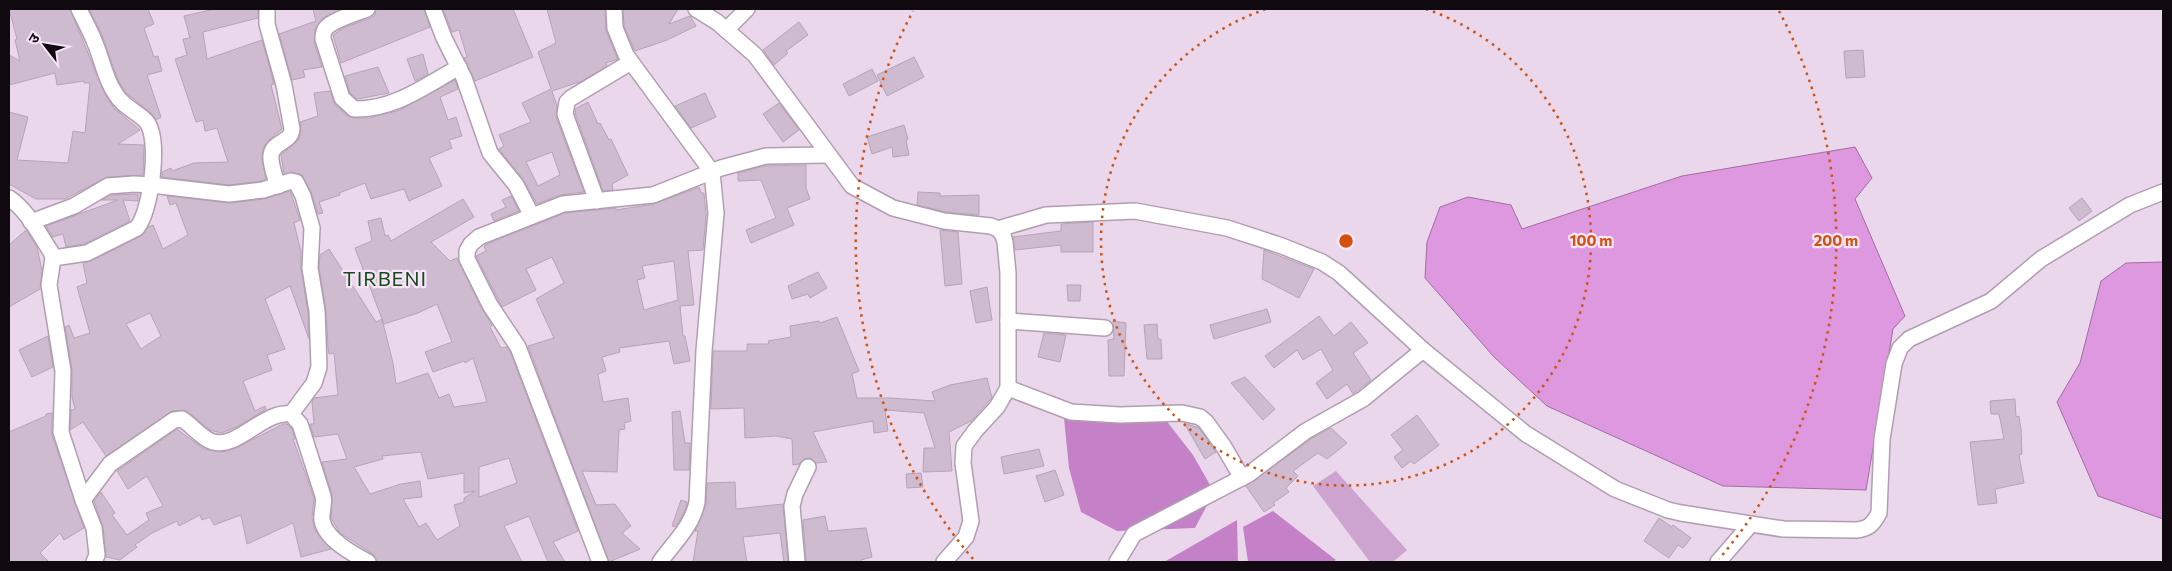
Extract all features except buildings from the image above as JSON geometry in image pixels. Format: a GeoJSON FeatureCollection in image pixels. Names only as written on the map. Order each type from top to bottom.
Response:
{"type":"FeatureCollection","features":[{"type":"Feature","properties":{"kind":"street"},"geometry":{"type":"LineString","coordinates":[[53,258],[87,253],[138,228],[143,220],[151,185],[153,138],[151,129],[146,121],[125,105],[115,94],[95,42],[79,9]]}},
{"type":"Feature","properties":{"kind":"street"},"geometry":{"type":"LineString","coordinates":[[267,9],[267,24],[284,85],[292,129],[292,134],[288,139],[277,144],[272,150],[271,157],[278,186]]}},
{"type":"Feature","properties":{"kind":"street"},"geometry":{"type":"LineString","coordinates":[[367,9],[326,26],[323,32],[323,40],[342,98],[354,110],[378,108],[403,100],[458,67]]}},
{"type":"Feature","properties":{"kind":"street"},"geometry":{"type":"LineString","coordinates":[[433,9],[441,31],[468,86],[490,153],[516,185],[532,216]]}},
{"type":"Feature","properties":{"kind":"street"},"geometry":{"type":"LineString","coordinates":[[614,9],[615,28],[620,42],[632,62],[712,172],[716,213],[704,351],[697,502],[694,516],[688,527],[660,562]]}},
{"type":"Feature","properties":{"kind":"street"},"geometry":{"type":"LineString","coordinates":[[696,9],[726,30],[754,55],[852,186],[893,208],[944,220],[998,228],[1046,215],[1121,210],[1135,211],[1227,228],[1282,246],[1330,266],[1423,350],[1526,434],[1615,488],[1668,510],[1798,530],[1866,529],[1874,522],[1879,513],[1882,439],[1894,364],[1900,348],[1909,339],[1991,301],[2040,259],[2130,205],[2163,192]]}},
{"type":"Feature","properties":{"kind":"street"},"geometry":{"type":"LineString","coordinates":[[726,30],[747,9]]}},
{"type":"Feature","properties":{"kind":"street"},"geometry":{"type":"LineString","coordinates":[[597,200],[564,114],[564,107],[572,98],[632,62]]}},
{"type":"Feature","properties":{"kind":"street"},"geometry":{"type":"LineString","coordinates":[[600,562],[518,347],[490,305],[468,259],[467,250],[479,237],[563,204],[653,195],[712,172],[766,156],[828,155]]}},
{"type":"Feature","properties":{"kind":"street"},"geometry":{"type":"LineString","coordinates":[[31,222],[74,206],[108,186],[151,185],[229,194],[263,190],[291,181],[296,182],[300,186],[312,228],[310,268],[317,311],[319,367],[314,382],[292,414]]}},
{"type":"Feature","properties":{"kind":"street"},"geometry":{"type":"LineString","coordinates":[[9,198],[19,205],[53,258],[49,285],[62,371],[61,432],[94,528],[97,555],[94,562]]}},
{"type":"Feature","properties":{"kind":"street"},"geometry":{"type":"LineString","coordinates":[[944,562],[966,538],[971,522],[963,463],[964,446],[997,406],[1008,388],[1005,242],[998,228]]}},
{"type":"Feature","properties":{"kind":"street"},"geometry":{"type":"LineString","coordinates":[[1008,321],[1105,328]]}},
{"type":"Feature","properties":{"kind":"street"},"geometry":{"type":"LineString","coordinates":[[1117,562],[1134,534],[1242,478],[1274,457],[1306,430],[1363,399],[1423,350]]}},
{"type":"Feature","properties":{"kind":"street"},"geometry":{"type":"LineString","coordinates":[[1008,388],[1071,412],[1120,415],[1182,414],[1200,417],[1206,422],[1224,447],[1242,478]]}},
{"type":"Feature","properties":{"kind":"street"},"geometry":{"type":"LineString","coordinates":[[83,500],[110,464],[174,420],[182,420],[212,442],[223,443],[278,414],[292,414]]}},
{"type":"Feature","properties":{"kind":"street"},"geometry":{"type":"LineString","coordinates":[[292,414],[300,424],[323,496],[325,505],[322,519],[324,524],[337,543],[368,562]]}},
{"type":"Feature","properties":{"kind":"street"},"geometry":{"type":"LineString","coordinates":[[797,562],[792,506],[795,494],[808,467]]}},
{"type":"Feature","properties":{"kind":"street"},"geometry":{"type":"LineString","coordinates":[[1718,562],[1751,524]]}},
{"type":"Feature","properties":{"kind":"shaded area"},"geometry":{"type":"Polygon","coordinates":[[[1855,147],[1872,178],[1855,199],[1905,316],[1893,329],[1866,490],[1723,486],[1547,406],[1494,357],[1425,278],[1427,242],[1440,207],[1468,197],[1511,205],[1522,229],[1682,176],[1855,147]]]}},
{"type":"Feature","properties":{"kind":"shaded area"},"geometry":{"type":"Polygon","coordinates":[[[2163,262],[2163,519],[2098,496],[2057,402],[2080,363],[2101,281],[2126,263],[2163,262]]]}},
{"type":"Feature","properties":{"kind":"shaded area"},"geometry":{"type":"Polygon","coordinates":[[[1064,418],[1165,419],[1193,455],[1214,492],[1195,528],[1117,531],[1081,512],[1069,468],[1064,418]]]}},
{"type":"Feature","properties":{"kind":"shaded area"},"geometry":{"type":"Polygon","coordinates":[[[1336,471],[1407,550],[1393,562],[1370,562],[1313,486],[1336,471]]]}},
{"type":"Feature","properties":{"kind":"shaded area"},"geometry":{"type":"Polygon","coordinates":[[[1273,511],[1336,560],[1333,562],[1248,562],[1243,527],[1273,511]]]}},
{"type":"Feature","properties":{"kind":"shaded area"},"geometry":{"type":"Polygon","coordinates":[[[1237,520],[1238,562],[1164,562],[1237,520]]]}},
{"type":"Feature","properties":{"kind":"district","name":"TIRBENI"},"geometry":{"type":"Point","coordinates":[385,279]}}]}
